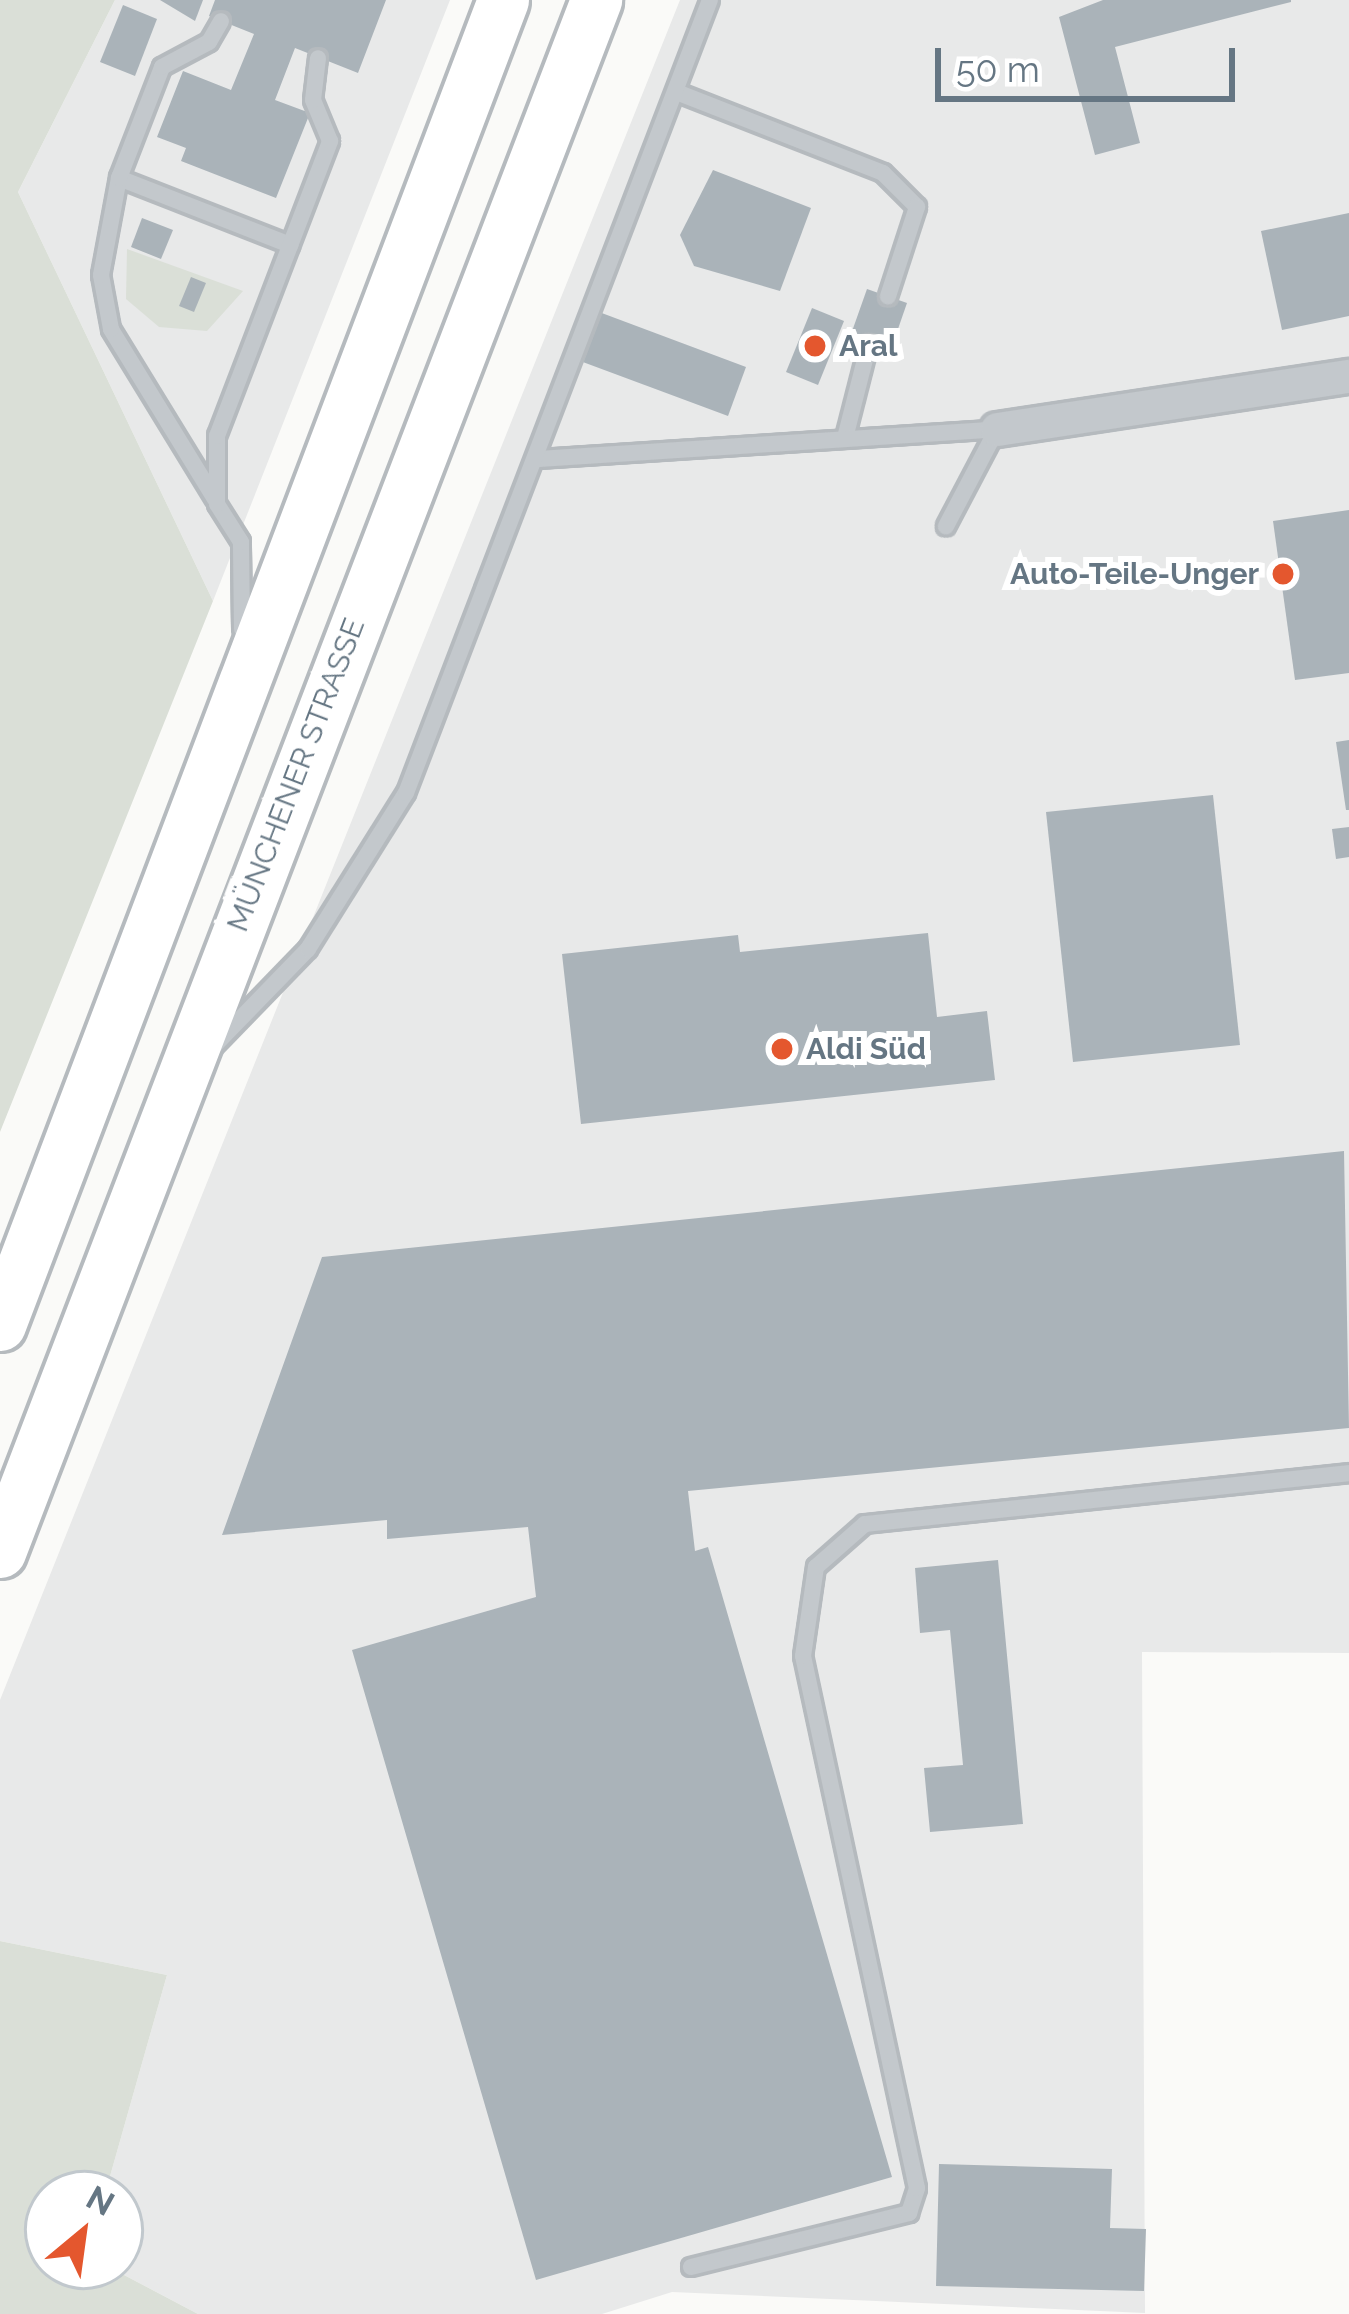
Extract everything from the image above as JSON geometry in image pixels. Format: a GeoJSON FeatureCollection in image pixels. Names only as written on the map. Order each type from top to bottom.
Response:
{"type":"FeatureCollection","features":[{"type":"Feature","properties":{"kind":"main road"},"geometry":{"type":"LineString","coordinates":[[0,1325],[503,0]]}},
{"type":"Feature","properties":{"kind":"main road","name":"MÜNCHENER STRASSE"},"geometry":{"type":"LineString","coordinates":[[0,1552],[596,0]]}},
{"type":"Feature","properties":{"kind":"street"},"geometry":{"type":"LineString","coordinates":[[997,429],[1349,376]]}},
{"type":"Feature","properties":{"kind":"lane"},"geometry":{"type":"LineString","coordinates":[[179,1082],[308,949],[406,793],[680,93],[710,0]]}},
{"type":"Feature","properties":{"kind":"lane"},"geometry":{"type":"LineString","coordinates":[[221,21],[209,41],[162,68],[119,178],[101,275],[110,329],[241,542],[236,703]]}},
{"type":"Feature","properties":{"kind":"lane"},"geometry":{"type":"LineString","coordinates":[[218,504],[217,436],[330,141],[313,100],[318,58]]}},
{"type":"Feature","properties":{"kind":"lane"},"geometry":{"type":"LineString","coordinates":[[680,93],[883,172],[917,208],[887,296]]}},
{"type":"Feature","properties":{"kind":"lane"},"geometry":{"type":"LineString","coordinates":[[119,178],[290,245]]}},
{"type":"Feature","properties":{"kind":"lane"},"geometry":{"type":"LineString","coordinates":[[846,434],[869,344]]}},
{"type":"Feature","properties":{"kind":"lane"},"geometry":{"type":"LineString","coordinates":[[539,459],[846,434],[997,429],[946,526]]}},
{"type":"Feature","properties":{"kind":"lane"},"geometry":{"type":"LineString","coordinates":[[691,2267],[909,2213],[917,2188],[802,1656],[815,1567],[865,1524],[1349,1473]]}},
{"type":"Feature","properties":{"kind":"shaded area"},"geometry":{"type":"Polygon","coordinates":[[[0,0],[115,0],[18,192],[213,601],[0,1132],[0,0]]]}},
{"type":"Feature","properties":{"kind":"shaded area"},"geometry":{"type":"Polygon","coordinates":[[[115,0],[450,0],[213,601],[18,192],[115,0]]]}},
{"type":"Feature","properties":{"kind":"shaded area"},"geometry":{"type":"Polygon","coordinates":[[[680,0],[1349,0],[1349,1653],[1142,1652],[1145,2313],[672,2292],[602,2314],[198,2314],[144,2286],[144,2170],[112,2170],[167,1975],[0,1941],[0,1700],[680,0]]]}},
{"type":"Feature","properties":{"kind":"shaded area"},"geometry":{"type":"Polygon","coordinates":[[[127,249],[243,291],[207,331],[159,327],[126,299],[127,249]]]}},
{"type":"Feature","properties":{"kind":"shaded area"},"geometry":{"type":"Polygon","coordinates":[[[0,1941],[167,1975],[112,2170],[24,2170],[24,2290],[144,2290],[144,2286],[198,2314],[0,2314],[0,1941]]]}},
{"type":"Feature","properties":{"kind":"building"},"geometry":{"type":"Polygon","coordinates":[[[160,0],[203,0],[195,21],[160,0]]]}},
{"type":"Feature","properties":{"kind":"building"},"geometry":{"type":"Polygon","coordinates":[[[215,0],[386,0],[358,73],[295,48],[275,100],[310,113],[276,198],[181,161],[186,148],[157,137],[183,71],[231,90],[254,34],[209,16],[215,0]]]}},
{"type":"Feature","properties":{"kind":"building"},"geometry":{"type":"Polygon","coordinates":[[[1103,0],[1291,2],[1115,47],[1140,143],[1095,155],[1059,17],[1103,0]]]}},
{"type":"Feature","properties":{"kind":"building"},"geometry":{"type":"Polygon","coordinates":[[[123,5],[157,19],[135,76],[100,62],[123,5]]]}},
{"type":"Feature","properties":{"kind":"building","name":"Aral"},"geometry":{"type":"Polygon","coordinates":[[[713,170],[811,208],[780,291],[694,266],[680,235],[713,170]]]}},
{"type":"Feature","properties":{"kind":"building"},"geometry":{"type":"Polygon","coordinates":[[[1349,213],[1349,316],[1282,330],[1261,231],[1349,213]]]}},
{"type":"Feature","properties":{"kind":"building"},"geometry":{"type":"Polygon","coordinates":[[[142,218],[173,230],[161,259],[131,247],[142,218]]]}},
{"type":"Feature","properties":{"kind":"building"},"geometry":{"type":"Polygon","coordinates":[[[191,277],[206,283],[194,312],[179,306],[191,277]]]}},
{"type":"Feature","properties":{"kind":"building"},"geometry":{"type":"Polygon","coordinates":[[[867,289],[907,303],[890,352],[850,337],[867,289]]]}},
{"type":"Feature","properties":{"kind":"building"},"geometry":{"type":"Polygon","coordinates":[[[583,306],[746,367],[728,416],[564,355],[583,306]]]}},
{"type":"Feature","properties":{"kind":"building","name":"Aral"},"geometry":{"type":"Polygon","coordinates":[[[812,308],[844,321],[818,385],[786,372],[812,308]]]}},
{"type":"Feature","properties":{"kind":"building"},"geometry":{"type":"Polygon","coordinates":[[[1349,510],[1349,673],[1295,680],[1273,521],[1349,510]]]}},
{"type":"Feature","properties":{"kind":"building"},"geometry":{"type":"Polygon","coordinates":[[[1349,740],[1349,810],[1346,810],[1336,742],[1349,740]]]}},
{"type":"Feature","properties":{"kind":"building"},"geometry":{"type":"Polygon","coordinates":[[[1213,795],[1240,1045],[1073,1062],[1046,812],[1213,795]]]}},
{"type":"Feature","properties":{"kind":"building"},"geometry":{"type":"Polygon","coordinates":[[[1349,827],[1349,857],[1336,859],[1332,829],[1349,827]]]}},
{"type":"Feature","properties":{"kind":"building","name":"Aldi Süd"},"geometry":{"type":"Polygon","coordinates":[[[928,933],[937,1017],[987,1011],[995,1080],[581,1124],[562,954],[738,935],[740,952],[928,933]]]}},
{"type":"Feature","properties":{"kind":"building"},"geometry":{"type":"Polygon","coordinates":[[[1344,1151],[1349,1428],[688,1491],[695,1551],[708,1547],[892,2177],[536,2280],[352,1650],[536,1597],[528,1527],[387,1539],[387,1520],[222,1535],[322,1257],[1344,1151]]]}},
{"type":"Feature","properties":{"kind":"building"},"geometry":{"type":"Polygon","coordinates":[[[998,1560],[1023,1824],[930,1832],[924,1768],[963,1765],[950,1630],[920,1633],[915,1568],[998,1560]]]}},
{"type":"Feature","properties":{"kind":"building"},"geometry":{"type":"Polygon","coordinates":[[[939,2164],[1112,2169],[1110,2228],[1146,2229],[1144,2291],[936,2286],[939,2164]]]}},
{"type":"Feature","properties":{"kind":"place","name":"Aral"},"geometry":{"type":"Point","coordinates":[815,346]}},
{"type":"Feature","properties":{"kind":"place","name":"Auto-Teile-Unger"},"geometry":{"type":"Point","coordinates":[1283,574]}},
{"type":"Feature","properties":{"kind":"place","name":"Aldi Süd"},"geometry":{"type":"Point","coordinates":[782,1049]}}]}
